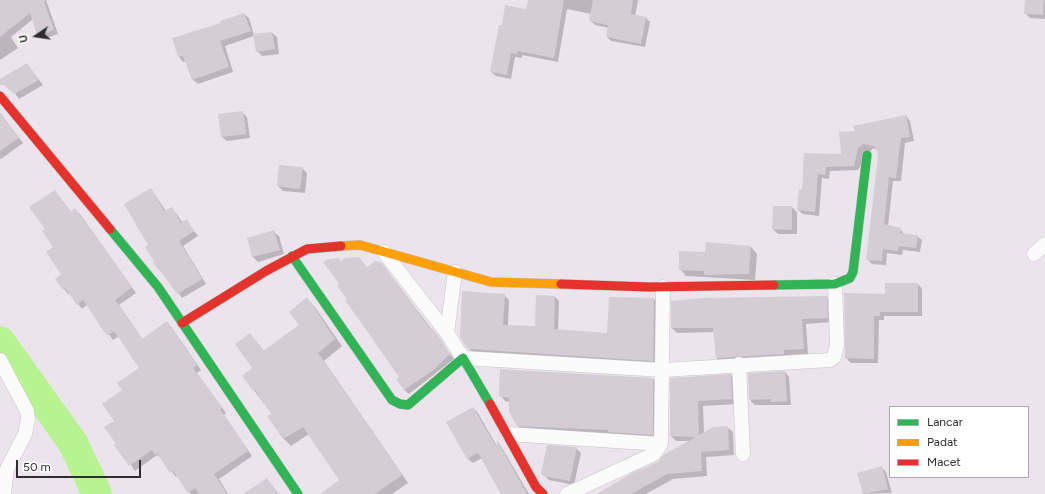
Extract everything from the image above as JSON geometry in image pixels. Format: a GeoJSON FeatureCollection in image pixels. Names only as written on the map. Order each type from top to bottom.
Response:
{"type":"FeatureCollection","features":[{"type":"Feature","properties":{"kind":"street"},"geometry":{"type":"LineString","coordinates":[[0,96],[158,287],[298,494]]}},
{"type":"Feature","properties":{"kind":"street"},"geometry":{"type":"LineString","coordinates":[[182,323],[292,256],[307,249],[360,245],[491,282],[663,287],[835,284],[850,278],[853,272],[867,155]]}},
{"type":"Feature","properties":{"kind":"street"},"geometry":{"type":"LineString","coordinates":[[1034,254],[1045,244]]}},
{"type":"Feature","properties":{"kind":"street"},"geometry":{"type":"LineString","coordinates":[[384,252],[447,333],[508,434],[536,487],[543,494]]}},
{"type":"Feature","properties":{"kind":"street"},"geometry":{"type":"LineString","coordinates":[[292,256],[392,400],[400,404],[408,405],[416,400],[463,358],[662,370],[739,364],[824,361],[834,357],[837,345],[835,284]]}},
{"type":"Feature","properties":{"kind":"street"},"geometry":{"type":"LineString","coordinates":[[447,333],[455,272]]}},
{"type":"Feature","properties":{"kind":"street"},"geometry":{"type":"LineString","coordinates":[[567,494],[654,454],[661,444],[663,287]]}},
{"type":"Feature","properties":{"kind":"street"},"geometry":{"type":"LineString","coordinates":[[0,360],[27,412],[28,419],[25,434],[3,465],[4,494]]}},
{"type":"Feature","properties":{"kind":"street"},"geometry":{"type":"LineString","coordinates":[[739,364],[743,454]]}},
{"type":"Feature","properties":{"kind":"street"},"geometry":{"type":"LineString","coordinates":[[508,434],[661,444]]}},
{"type":"Feature","properties":{"kind":"building"},"geometry":{"type":"Polygon","coordinates":[[[0,0],[46,0],[44,2],[54,30],[37,35],[30,13],[0,37],[0,0]]]}},
{"type":"Feature","properties":{"kind":"building"},"geometry":{"type":"Polygon","coordinates":[[[528,0],[564,0],[554,58],[518,51],[517,54],[511,53],[507,75],[490,72],[499,25],[502,25],[505,5],[526,9],[528,0]]]}},
{"type":"Feature","properties":{"kind":"building"},"geometry":{"type":"Polygon","coordinates":[[[593,0],[633,0],[631,14],[646,17],[641,44],[606,37],[608,25],[589,21],[593,0]]]}},
{"type":"Feature","properties":{"kind":"building"},"geometry":{"type":"Polygon","coordinates":[[[1025,0],[1044,0],[1043,15],[1024,14],[1025,0]]]}},
{"type":"Feature","properties":{"kind":"building"},"geometry":{"type":"Polygon","coordinates":[[[244,13],[251,31],[220,41],[229,67],[192,80],[183,56],[178,57],[172,38],[221,23],[220,21],[244,13]]]}},
{"type":"Feature","properties":{"kind":"building"},"geometry":{"type":"Polygon","coordinates":[[[272,32],[275,49],[256,52],[253,34],[272,32]]]}},
{"type":"Feature","properties":{"kind":"building"},"geometry":{"type":"Polygon","coordinates":[[[27,63],[39,80],[14,94],[4,85],[0,85],[0,79],[27,63]]]}},
{"type":"Feature","properties":{"kind":"building"},"geometry":{"type":"Polygon","coordinates":[[[243,111],[246,134],[221,137],[218,114],[243,111]]]}},
{"type":"Feature","properties":{"kind":"building"},"geometry":{"type":"Polygon","coordinates":[[[0,114],[19,138],[0,151],[0,114]]]}},
{"type":"Feature","properties":{"kind":"building"},"geometry":{"type":"Polygon","coordinates":[[[906,115],[910,137],[901,138],[896,178],[889,177],[884,224],[901,228],[900,233],[918,235],[916,248],[899,246],[898,251],[883,249],[882,261],[866,260],[878,156],[877,150],[874,146],[863,144],[858,148],[854,166],[826,167],[825,175],[818,174],[815,212],[797,210],[799,189],[802,189],[804,153],[841,154],[839,132],[855,131],[853,126],[906,115]]]}},
{"type":"Feature","properties":{"kind":"building"},"geometry":{"type":"Polygon","coordinates":[[[279,165],[303,167],[300,189],[277,186],[279,165]]]}},
{"type":"Feature","properties":{"kind":"building"},"geometry":{"type":"Polygon","coordinates":[[[151,188],[164,211],[172,207],[181,223],[187,219],[194,231],[179,241],[202,279],[177,294],[153,263],[154,261],[145,247],[148,245],[124,204],[151,188]]]}},
{"type":"Feature","properties":{"kind":"building"},"geometry":{"type":"Polygon","coordinates":[[[55,190],[70,212],[75,208],[132,287],[115,300],[142,339],[167,321],[197,365],[193,368],[222,408],[220,409],[248,451],[214,474],[227,494],[199,494],[195,488],[188,493],[173,471],[170,473],[157,453],[155,455],[152,450],[129,466],[114,445],[116,444],[104,427],[114,421],[102,404],[122,390],[117,383],[139,368],[114,331],[107,336],[83,300],[77,305],[65,288],[63,290],[55,279],[61,274],[46,252],[53,247],[42,231],[45,229],[29,207],[55,190]]]}},
{"type":"Feature","properties":{"kind":"building"},"geometry":{"type":"Polygon","coordinates":[[[773,206],[792,206],[792,230],[772,229],[773,206]]]}},
{"type":"Feature","properties":{"kind":"building"},"geometry":{"type":"Polygon","coordinates":[[[274,230],[280,250],[252,257],[247,238],[274,230]]]}},
{"type":"Feature","properties":{"kind":"building"},"geometry":{"type":"Polygon","coordinates":[[[706,242],[751,246],[749,274],[704,275],[704,271],[679,270],[679,251],[705,252],[706,242]]]}},
{"type":"Feature","properties":{"kind":"building"},"geometry":{"type":"Polygon","coordinates":[[[359,257],[367,267],[375,261],[382,263],[430,329],[432,328],[440,338],[450,354],[432,371],[404,390],[396,379],[399,377],[345,300],[347,299],[337,286],[339,284],[323,262],[328,259],[339,258],[341,261],[345,258],[359,257]]]}},
{"type":"Feature","properties":{"kind":"building"},"geometry":{"type":"Polygon","coordinates":[[[885,283],[918,283],[918,312],[880,312],[880,316],[874,316],[874,359],[845,358],[844,293],[885,294],[885,283]]]}},
{"type":"Feature","properties":{"kind":"building"},"geometry":{"type":"Polygon","coordinates":[[[462,291],[505,294],[503,325],[535,326],[536,295],[555,296],[554,329],[607,333],[609,297],[654,298],[653,361],[470,349],[466,347],[460,337],[462,291]]]}},
{"type":"Feature","properties":{"kind":"building"},"geometry":{"type":"Polygon","coordinates":[[[827,296],[828,318],[802,319],[804,349],[784,350],[784,354],[716,358],[713,328],[671,328],[671,301],[702,298],[827,296]]]}},
{"type":"Feature","properties":{"kind":"building"},"geometry":{"type":"Polygon","coordinates":[[[307,297],[335,339],[318,353],[402,475],[375,494],[320,494],[339,480],[303,427],[283,439],[267,416],[271,414],[255,390],[253,391],[242,376],[252,368],[235,344],[250,333],[263,351],[299,325],[289,312],[307,297]]]}},
{"type":"Feature","properties":{"kind":"building"},"geometry":{"type":"Polygon","coordinates":[[[500,369],[653,378],[653,435],[608,432],[608,430],[517,426],[509,412],[509,398],[499,396],[500,369]]]}},
{"type":"Feature","properties":{"kind":"building"},"geometry":{"type":"Polygon","coordinates":[[[785,371],[787,401],[771,402],[771,399],[749,400],[748,373],[785,371]]]}},
{"type":"Feature","properties":{"kind":"building"},"geometry":{"type":"Polygon","coordinates":[[[731,374],[732,399],[698,401],[699,435],[713,427],[728,426],[729,450],[701,452],[702,471],[667,474],[631,494],[597,494],[632,473],[658,462],[663,455],[696,437],[670,436],[670,378],[731,374]]]}},
{"type":"Feature","properties":{"kind":"building"},"geometry":{"type":"Polygon","coordinates":[[[473,407],[497,448],[497,440],[527,494],[501,494],[478,453],[467,459],[446,422],[473,407]]]}},
{"type":"Feature","properties":{"kind":"building"},"geometry":{"type":"Polygon","coordinates":[[[547,445],[577,447],[570,481],[543,476],[541,473],[547,445]]]}},
{"type":"Feature","properties":{"kind":"building"},"geometry":{"type":"Polygon","coordinates":[[[882,466],[888,489],[863,494],[857,473],[882,466]]]}},
{"type":"Feature","properties":{"kind":"building"},"geometry":{"type":"Polygon","coordinates":[[[267,478],[278,494],[243,494],[267,478]]]}},
{"type":"Feature","properties":{"kind":"waterway"},"geometry":{"type":"LineString","coordinates":[[0,341],[73,443],[97,494]]}},
{"type":"Feature","properties":{"kind":"traffic: fast"},"geometry":{"type":"LineString","coordinates":[[774,285],[835,284],[850,278],[853,272],[867,155]]}},
{"type":"Feature","properties":{"kind":"traffic: fast"},"geometry":{"type":"LineString","coordinates":[[110,229],[158,287],[298,494]]}},
{"type":"Feature","properties":{"kind":"traffic: fast"},"geometry":{"type":"LineString","coordinates":[[292,256],[392,400],[400,404],[408,405],[463,358],[490,404]]}},
{"type":"Feature","properties":{"kind":"traffic: slow"},"geometry":{"type":"LineString","coordinates":[[341,246],[360,245],[491,282],[561,284]]}},
{"type":"Feature","properties":{"kind":"traffic: jam"},"geometry":{"type":"LineString","coordinates":[[0,96],[110,229]]}},
{"type":"Feature","properties":{"kind":"traffic: jam"},"geometry":{"type":"LineString","coordinates":[[182,323],[266,271],[307,249],[341,246]]}},
{"type":"Feature","properties":{"kind":"traffic: jam"},"geometry":{"type":"LineString","coordinates":[[561,284],[649,287],[774,285]]}},
{"type":"Feature","properties":{"kind":"traffic: jam"},"geometry":{"type":"LineString","coordinates":[[490,404],[536,487],[543,494]]}}]}
